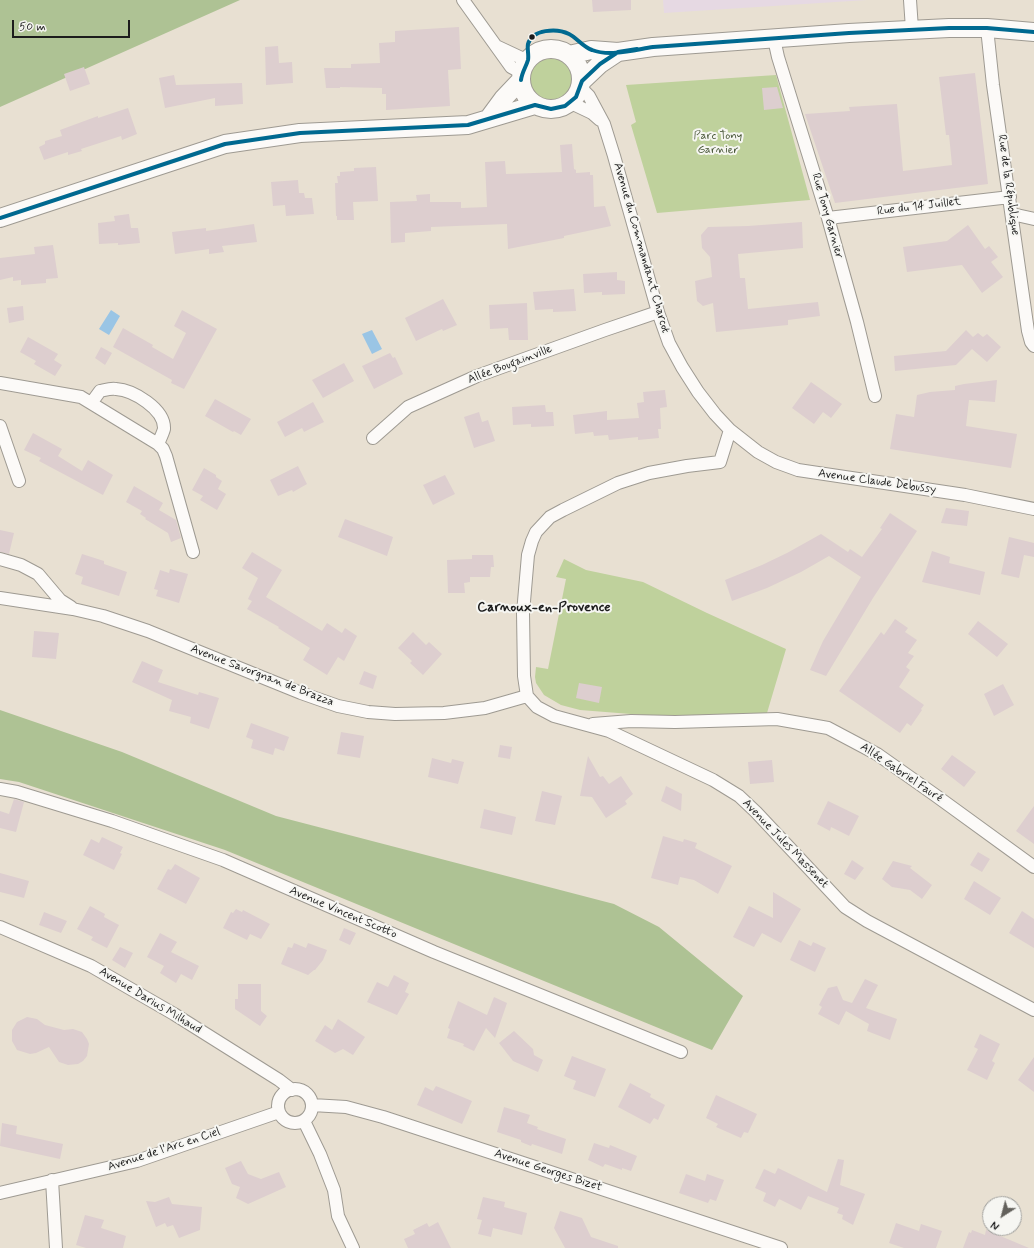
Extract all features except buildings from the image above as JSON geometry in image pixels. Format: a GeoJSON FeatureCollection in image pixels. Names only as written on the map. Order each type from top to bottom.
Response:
{"type":"FeatureCollection","features":[{"type":"Feature","properties":{"kind":"main road"},"geometry":{"type":"LineString","coordinates":[[569,55],[591,50],[618,52],[653,47],[912,29],[987,28],[1034,32]]}},
{"type":"Feature","properties":{"kind":"main road"},"geometry":{"type":"LineString","coordinates":[[489,118],[536,54],[544,50],[552,49],[561,51],[569,55],[576,62],[581,70],[578,90]]}},
{"type":"Feature","properties":{"kind":"main road"},"geometry":{"type":"LineString","coordinates":[[524,71],[522,87],[525,94],[534,105],[543,109],[553,110],[563,108],[600,64],[618,52]]}},
{"type":"Feature","properties":{"kind":"main road"},"geometry":{"type":"LineString","coordinates":[[0,218],[225,144],[300,133],[468,125],[534,105]]}},
{"type":"Feature","properties":{"kind":"street"},"geometry":{"type":"LineString","coordinates":[[463,0],[495,45],[524,71]]}},
{"type":"Feature","properties":{"kind":"street"},"geometry":{"type":"LineString","coordinates":[[910,0],[912,29]]}},
{"type":"Feature","properties":{"kind":"street","name":"Rue de la République"},"geometry":{"type":"LineString","coordinates":[[987,28],[993,85],[1028,331],[1032,344]]}},
{"type":"Feature","properties":{"kind":"street","name":"Rue Tony Garnier"},"geometry":{"type":"LineString","coordinates":[[774,39],[778,57],[828,218],[855,314],[875,396]]}},
{"type":"Feature","properties":{"kind":"street"},"geometry":{"type":"LineString","coordinates":[[578,90],[592,113],[604,124]]}},
{"type":"Feature","properties":{"kind":"street","name":"Avenue du Commandant Charcot"},"geometry":{"type":"LineString","coordinates":[[578,90],[590,96],[604,124],[658,312],[669,343],[698,392],[730,430]]}},
{"type":"Feature","properties":{"kind":"street","name":"Rue du 14 Juillet"},"geometry":{"type":"LineString","coordinates":[[828,218],[1010,197]]}},
{"type":"Feature","properties":{"kind":"street"},"geometry":{"type":"LineString","coordinates":[[1012,214],[1034,219]]}},
{"type":"Feature","properties":{"kind":"street","name":"Allée Bougainville"},"geometry":{"type":"LineString","coordinates":[[373,438],[408,407],[477,376],[658,312]]}},
{"type":"Feature","properties":{"kind":"street"},"geometry":{"type":"LineString","coordinates":[[0,383],[81,397],[92,402],[158,444],[163,449],[166,456],[193,552]]}},
{"type":"Feature","properties":{"kind":"street"},"geometry":{"type":"LineString","coordinates":[[92,402],[100,391],[116,389],[136,395],[153,407],[162,420],[164,428],[158,444]]}},
{"type":"Feature","properties":{"kind":"street"},"geometry":{"type":"LineString","coordinates":[[0,426],[19,481]]}},
{"type":"Feature","properties":{"kind":"street"},"geometry":{"type":"LineString","coordinates":[[527,696],[524,676],[523,614],[528,555],[536,532],[550,517],[618,483],[649,473],[720,462],[730,430]]}},
{"type":"Feature","properties":{"kind":"street","name":"Avenue Claude Debussy"},"geometry":{"type":"LineString","coordinates":[[730,430],[758,452],[776,462],[798,470],[965,495],[1034,509]]}},
{"type":"Feature","properties":{"kind":"street","name":"Avenue Savorgnan de Brazza"},"geometry":{"type":"LineString","coordinates":[[0,559],[21,565],[38,574],[60,600],[73,609]]}},
{"type":"Feature","properties":{"kind":"street","name":"Avenue Savorgnan de Brazza"},"geometry":{"type":"LineString","coordinates":[[0,598],[73,609],[103,616],[148,631],[301,693],[338,706],[368,712],[395,714],[444,712],[486,708],[527,696]]}},
{"type":"Feature","properties":{"kind":"street","name":"Avenue Jules Massenet"},"geometry":{"type":"LineString","coordinates":[[527,696],[537,707],[554,716],[609,731],[713,780],[739,796],[756,812],[845,907],[867,922],[1034,1010]]}},
{"type":"Feature","properties":{"kind":"street","name":"Allée Gabriel Fauré"},"geometry":{"type":"LineString","coordinates":[[584,724],[631,721],[675,722],[777,719],[828,728],[877,754],[1034,867]]}},
{"type":"Feature","properties":{"kind":"street","name":"Avenue Vincent Scotto"},"geometry":{"type":"LineString","coordinates":[[0,789],[17,792],[112,821],[222,860],[434,952],[681,1052]]}},
{"type":"Feature","properties":{"kind":"street","name":"Avenue Darius Milhaud"},"geometry":{"type":"LineString","coordinates":[[0,928],[91,966],[174,1014],[279,1080],[292,1090]]}},
{"type":"Feature","properties":{"kind":"street"},"geometry":{"type":"LineString","coordinates":[[292,1090],[299,1090],[305,1093],[310,1098],[312,1105],[312,1112],[304,1121],[294,1124],[285,1120],[279,1112],[278,1106],[282,1096],[292,1090]]}},
{"type":"Feature","properties":{"kind":"street","name":"Avenue Georges Bizet"},"geometry":{"type":"LineString","coordinates":[[312,1105],[346,1107],[383,1117],[781,1248]]}},
{"type":"Feature","properties":{"kind":"street","name":"Avenue de l'Arc en Ciel"},"geometry":{"type":"LineString","coordinates":[[0,1193],[52,1180],[117,1167],[279,1112]]}},
{"type":"Feature","properties":{"kind":"street"},"geometry":{"type":"LineString","coordinates":[[304,1121],[320,1154],[334,1190],[338,1216],[353,1248]]}},
{"type":"Feature","properties":{"kind":"street"},"geometry":{"type":"LineString","coordinates":[[52,1180],[56,1248]]}},
{"type":"Feature","properties":{"kind":"shaded area"},"geometry":{"type":"Polygon","coordinates":[[[663,0],[867,0],[664,13],[663,0]]]}},
{"type":"Feature","properties":{"kind":"green space"},"geometry":{"type":"Polygon","coordinates":[[[0,0],[240,0],[0,107],[0,0]]]}},
{"type":"Feature","properties":{"kind":"green space"},"geometry":{"type":"Polygon","coordinates":[[[553,57],[566,61],[572,67],[576,80],[572,93],[566,99],[553,103],[540,99],[534,93],[530,80],[534,67],[540,61],[553,57]]]}},
{"type":"Feature","properties":{"kind":"green space","name":"Parc Tony Garnier"},"geometry":{"type":"Polygon","coordinates":[[[776,75],[810,200],[657,213],[631,125],[636,122],[626,85],[776,75]]]}},
{"type":"Feature","properties":{"kind":"green space"},"geometry":{"type":"Polygon","coordinates":[[[564,559],[586,570],[643,582],[786,649],[767,713],[669,717],[580,710],[561,705],[544,695],[536,683],[536,667],[548,669],[566,579],[556,577],[564,559]]]}},
{"type":"Feature","properties":{"kind":"green space"},"geometry":{"type":"Polygon","coordinates":[[[0,710],[122,752],[276,816],[614,904],[659,927],[743,996],[712,1050],[225,850],[19,782],[0,779],[0,710]]]}},
{"type":"Feature","properties":{"kind":"water"},"geometry":{"type":"Polygon","coordinates":[[[111,310],[120,316],[109,335],[99,329],[111,310]]]}},
{"type":"Feature","properties":{"kind":"water"},"geometry":{"type":"Polygon","coordinates":[[[372,330],[382,349],[372,354],[362,334],[372,330]]]}},
{"type":"Feature","properties":{"kind":"transit line"},"geometry":{"type":"LineString","coordinates":[[521,80],[528,60],[528,44],[530,39],[534,35],[546,31],[564,32],[589,49],[606,53],[653,47],[849,33],[949,28],[987,28],[1034,32]]}},
{"type":"Feature","properties":{"kind":"transit line"},"geometry":{"type":"LineString","coordinates":[[535,105],[551,109],[565,106],[576,97],[582,81],[600,64],[618,52],[637,49]]}},
{"type":"Feature","properties":{"kind":"transit line"},"geometry":{"type":"LineString","coordinates":[[0,218],[225,144],[300,133],[468,125],[535,105]]}},
{"type":"Feature","properties":{"kind":"district","name":"Carnoux-en-Provence"},"geometry":{"type":"Point","coordinates":[544,608]}}]}
